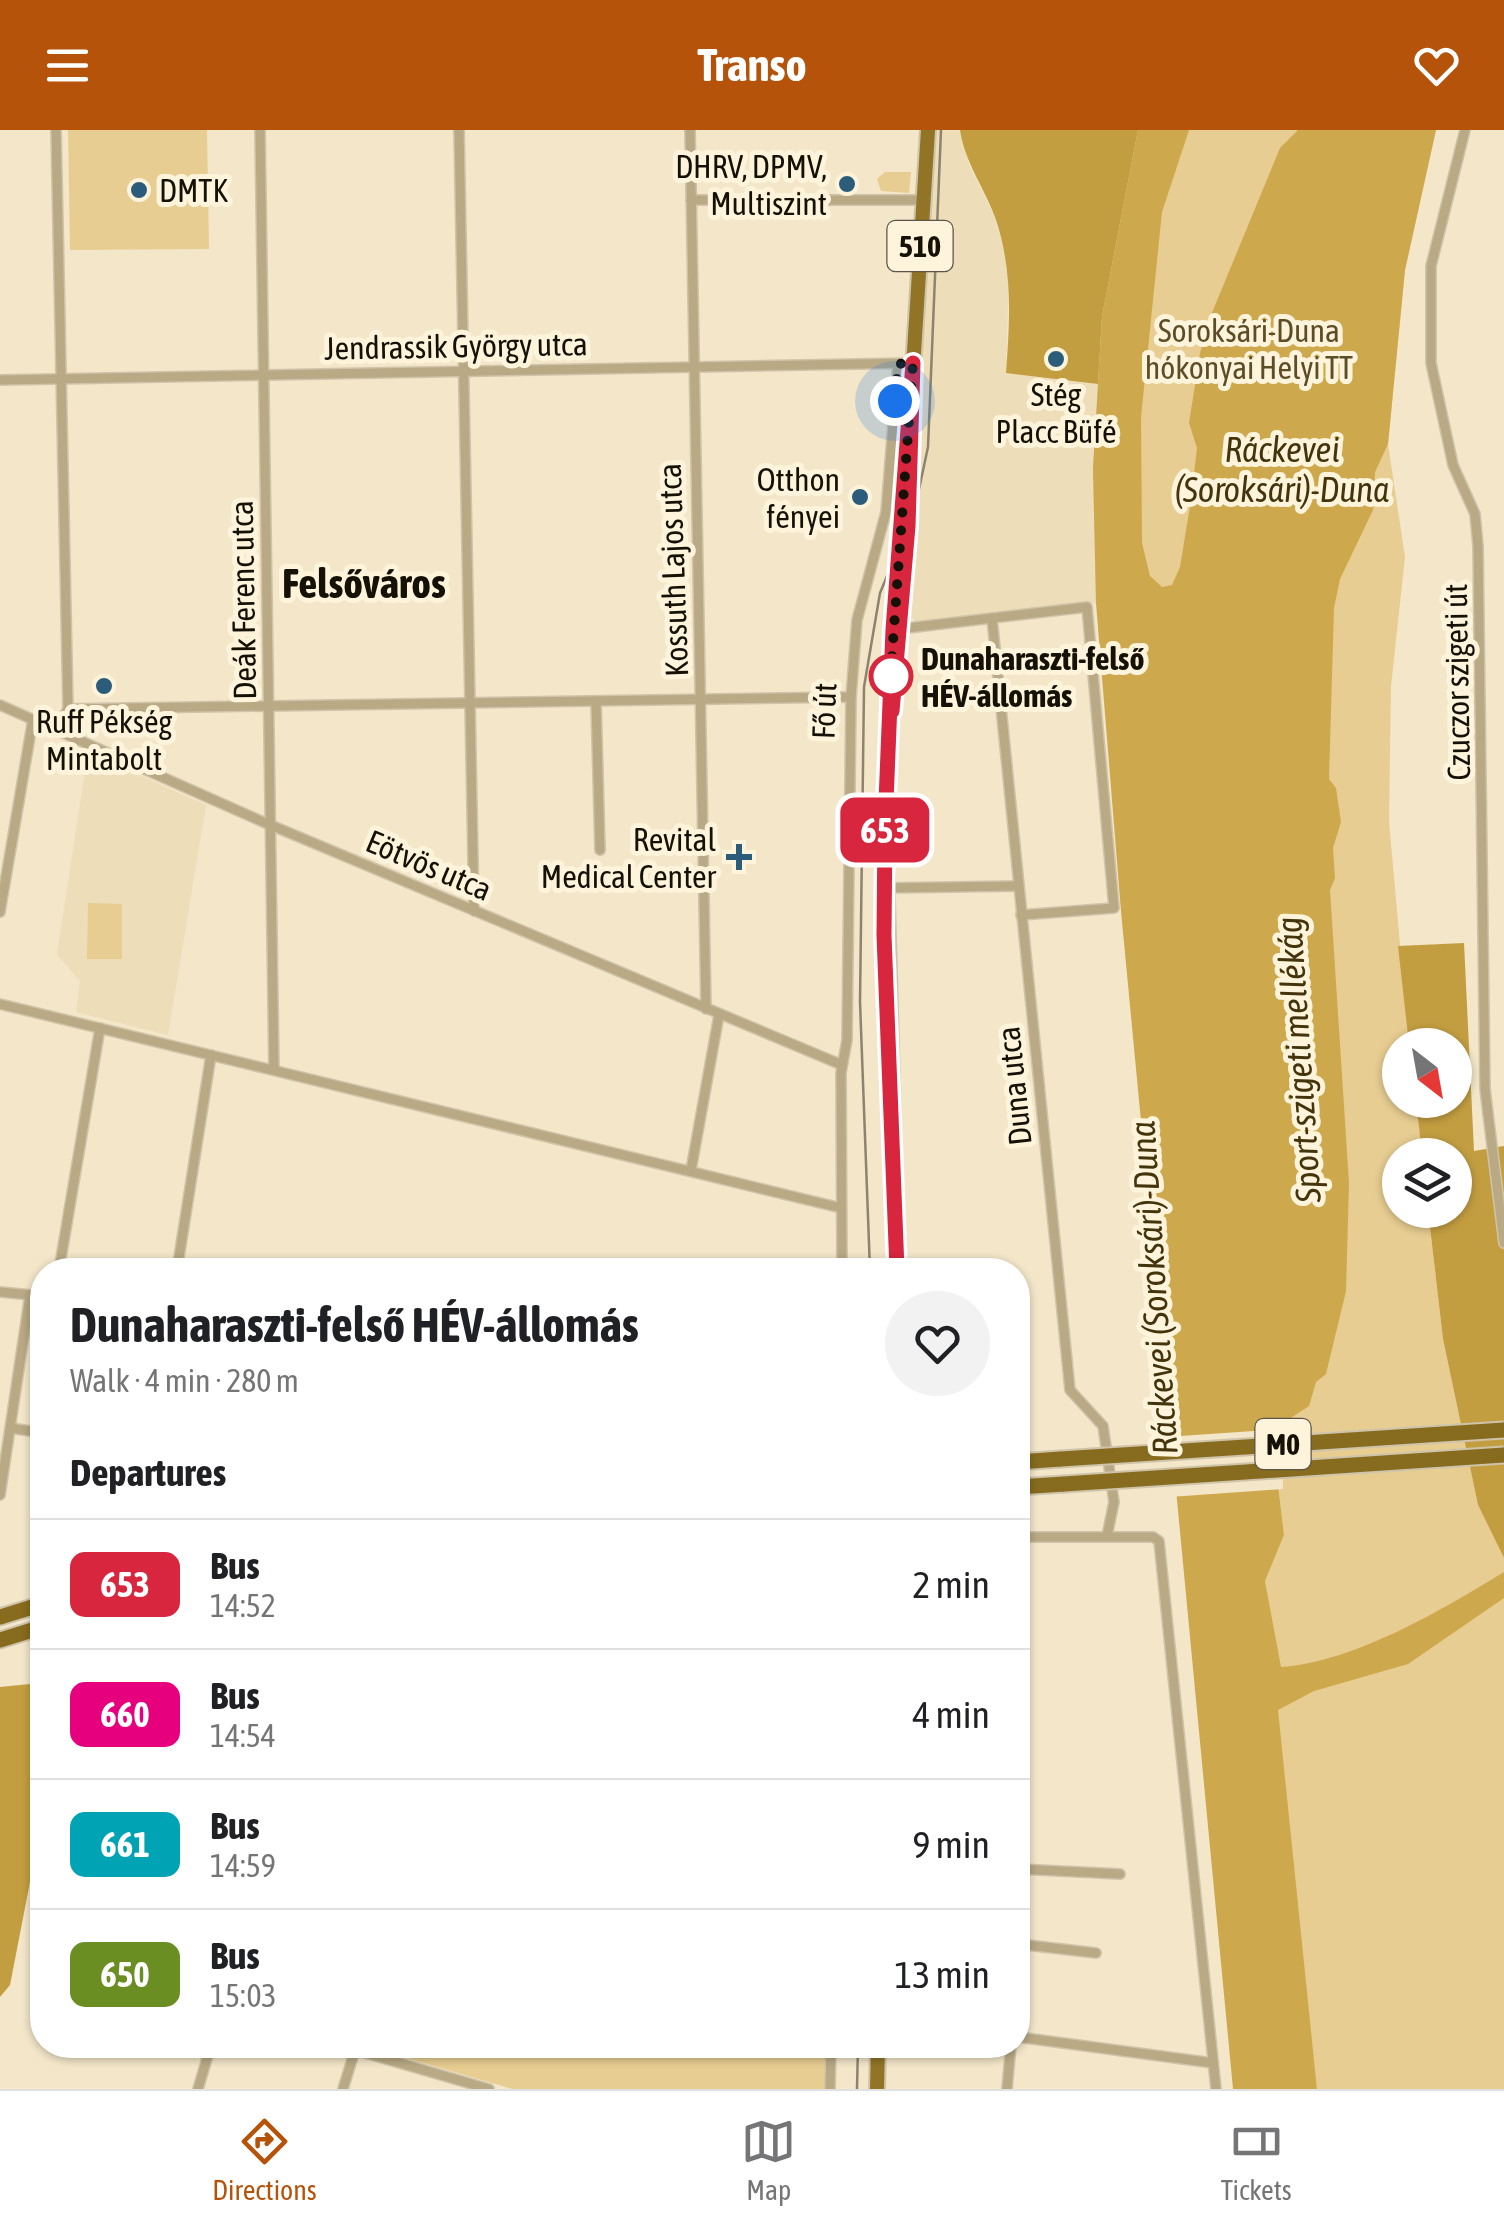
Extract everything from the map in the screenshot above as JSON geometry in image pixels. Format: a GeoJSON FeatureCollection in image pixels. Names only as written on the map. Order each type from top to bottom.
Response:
{"type":"FeatureCollection","features":[{"type":"Feature","properties":{"kind":"highway","name":"M0"},"geometry":{"type":"LineString","coordinates":[[1030,1461],[1504,1430]]}},
{"type":"Feature","properties":{"kind":"highway","name":"M0"},"geometry":{"type":"LineString","coordinates":[[1030,1486],[1504,1455]]}},
{"type":"Feature","properties":{"kind":"highway"},"geometry":{"type":"LineString","coordinates":[[0,1617],[30,1608]]}},
{"type":"Feature","properties":{"kind":"highway"},"geometry":{"type":"LineString","coordinates":[[0,1640],[30,1631]]}},
{"type":"Feature","properties":{"kind":"main road","name":"Fő út"},"geometry":{"type":"LineString","coordinates":[[890,728],[905,363],[928,130]]}},
{"type":"Feature","properties":{"kind":"main road","name":"Fő út"},"geometry":{"type":"LineString","coordinates":[[890,728],[908,526],[905,363]]}},
{"type":"Feature","properties":{"kind":"main road","name":"510"},"geometry":{"type":"LineString","coordinates":[[890,728],[884,888],[897,1258]]}},
{"type":"Feature","properties":{"kind":"main road"},"geometry":{"type":"LineString","coordinates":[[877,2089],[878,2058]]}},
{"type":"Feature","properties":{"kind":"street"},"geometry":{"type":"LineString","coordinates":[[56,130],[68,709],[58,727]]}},
{"type":"Feature","properties":{"kind":"street","name":"Deák Ferenc utca"},"geometry":{"type":"LineString","coordinates":[[260,130],[274,1070]]}},
{"type":"Feature","properties":{"kind":"street"},"geometry":{"type":"LineString","coordinates":[[459,130],[474,912]]}},
{"type":"Feature","properties":{"kind":"street","name":"Kossuth Lajos utca"},"geometry":{"type":"LineString","coordinates":[[690,130],[706,1010]]}},
{"type":"Feature","properties":{"kind":"street","name":"Czuczor szigeti út"},"geometry":{"type":"LineString","coordinates":[[1465,130],[1431,266],[1430,364],[1453,464],[1475,514],[1478,546],[1486,1089],[1504,1243]]}},
{"type":"Feature","properties":{"kind":"street"},"geometry":{"type":"LineString","coordinates":[[690,200],[923,200]]}},
{"type":"Feature","properties":{"kind":"street","name":"Jendrassik György utca"},"geometry":{"type":"LineString","coordinates":[[0,380],[905,363]]}},
{"type":"Feature","properties":{"kind":"street","name":"Fő út"},"geometry":{"type":"LineString","coordinates":[[842,1258],[842,1065],[847,1040],[851,697],[856,620],[886,512],[905,363]]}},
{"type":"Feature","properties":{"kind":"street"},"geometry":{"type":"LineString","coordinates":[[899,628],[1087,608],[1114,908],[1021,915]]}},
{"type":"Feature","properties":{"kind":"street","name":"Duna utca"},"geometry":{"type":"LineString","coordinates":[[992,618],[1070,1390],[1103,1426],[1114,1502],[1107,1536]]}},
{"type":"Feature","properties":{"kind":"street"},"geometry":{"type":"LineString","coordinates":[[68,709],[851,697]]}},
{"type":"Feature","properties":{"kind":"street"},"geometry":{"type":"LineString","coordinates":[[596,701],[600,850]]}},
{"type":"Feature","properties":{"kind":"street","name":"Eötvös utca"},"geometry":{"type":"LineString","coordinates":[[0,705],[58,727],[474,912],[842,1065]]}},
{"type":"Feature","properties":{"kind":"street"},"geometry":{"type":"LineString","coordinates":[[0,912],[5,838],[32,719]]}},
{"type":"Feature","properties":{"kind":"street"},"geometry":{"type":"LineString","coordinates":[[884,888],[1018,886]]}},
{"type":"Feature","properties":{"kind":"street"},"geometry":{"type":"LineString","coordinates":[[0,1004],[841,1208]]}},
{"type":"Feature","properties":{"kind":"street"},"geometry":{"type":"LineString","coordinates":[[691,1170],[719,1015]]}},
{"type":"Feature","properties":{"kind":"street"},"geometry":{"type":"LineString","coordinates":[[62,1258],[100,1028]]}},
{"type":"Feature","properties":{"kind":"street"},"geometry":{"type":"LineString","coordinates":[[179,1258],[210,1055]]}},
{"type":"Feature","properties":{"kind":"street"},"geometry":{"type":"LineString","coordinates":[[0,1292],[30,1295],[0,1495]]}},
{"type":"Feature","properties":{"kind":"street"},"geometry":{"type":"LineString","coordinates":[[11,1428],[30,1431]]}},
{"type":"Feature","properties":{"kind":"street"},"geometry":{"type":"LineString","coordinates":[[1030,1538],[1153,1537],[1160,1541],[1216,2089]]}},
{"type":"Feature","properties":{"kind":"street"},"geometry":{"type":"LineString","coordinates":[[1030,1870],[1120,1874]]}},
{"type":"Feature","properties":{"kind":"street"},"geometry":{"type":"LineString","coordinates":[[1030,1945],[1096,1953]]}},
{"type":"Feature","properties":{"kind":"street"},"geometry":{"type":"LineString","coordinates":[[1030,2039],[1213,2064]]}},
{"type":"Feature","properties":{"kind":"street"},"geometry":{"type":"LineString","coordinates":[[198,2089],[208,2058]]}},
{"type":"Feature","properties":{"kind":"street"},"geometry":{"type":"LineString","coordinates":[[343,2089],[353,2058]]}},
{"type":"Feature","properties":{"kind":"street"},"geometry":{"type":"LineString","coordinates":[[382,2058],[489,2089]]}},
{"type":"Feature","properties":{"kind":"street"},"geometry":{"type":"LineString","coordinates":[[830,2089],[831,2058]]}},
{"type":"Feature","properties":{"kind":"street"},"geometry":{"type":"LineString","coordinates":[[1007,2089],[1009,2058]]}},
{"type":"Feature","properties":{"kind":"shaded area"},"geometry":{"type":"Polygon","coordinates":[[[934,130],[960,130],[970,167],[994,215],[1009,268],[1006,372],[1098,384],[1093,468],[1096,603],[915,624],[908,602],[934,130]]]}},
{"type":"Feature","properties":{"kind":"shaded area"},"geometry":{"type":"Polygon","coordinates":[[[960,130],[1138,130],[1102,317],[1098,384],[1006,373],[1009,314],[1005,256],[995,217],[970,164],[960,130]]]}},
{"type":"Feature","properties":{"kind":"shaded area"},"geometry":{"type":"Polygon","coordinates":[[[88,752],[206,805],[168,1035],[76,1012],[80,981],[57,954],[88,752]]]}},
{"type":"Feature","properties":{"kind":"shaded area"},"geometry":{"type":"Polygon","coordinates":[[[1464,943],[1468,1028],[1407,1028],[1398,946],[1464,943]]]}},
{"type":"Feature","properties":{"kind":"shaded area"},"geometry":{"type":"Polygon","coordinates":[[[1472,1109],[1474,1151],[1504,1146],[1504,1558],[1478,1505],[1443,1339],[1430,1228],[1472,1228],[1472,1138],[1420,1138],[1418,1118],[1472,1118],[1472,1109]]]}},
{"type":"Feature","properties":{"kind":"shaded area"},"geometry":{"type":"Polygon","coordinates":[[[30,1684],[30,1882],[10,1985],[0,1997],[0,1687],[30,1684]]]}},
{"type":"Feature","properties":{"kind":"green space","name":"DMTK"},"geometry":{"type":"Polygon","coordinates":[[[68,130],[207,130],[209,249],[70,250],[68,130]]]}},
{"type":"Feature","properties":{"kind":"green space","name":"Soroksári-Duna hókonyai Helyi TT"},"geometry":{"type":"Polygon","coordinates":[[[1138,130],[1436,130],[1405,270],[1388,444],[1405,557],[1391,686],[1389,821],[1407,1028],[1382,1028],[1382,1118],[1418,1118],[1420,1138],[1382,1138],[1382,1228],[1430,1228],[1443,1339],[1478,1505],[1504,1558],[1504,2089],[1317,2089],[1277,1719],[1280,1667],[1265,1581],[1284,1535],[1276,1468],[1277,1427],[1289,1420],[1096,603],[1093,468],[1102,317],[1138,130]]]}},
{"type":"Feature","properties":{"kind":"green space"},"geometry":{"type":"Polygon","coordinates":[[[885,172],[911,172],[909,193],[881,191],[877,179],[885,172]]]}},
{"type":"Feature","properties":{"kind":"green space"},"geometry":{"type":"Polygon","coordinates":[[[88,903],[122,904],[122,959],[87,959],[88,903]]]}},
{"type":"Feature","properties":{"kind":"green space"},"geometry":{"type":"Polygon","coordinates":[[[407,2058],[826,2058],[825,2089],[513,2089],[407,2058]]]}},
{"type":"Feature","properties":{"kind":"water"},"geometry":{"type":"Polygon","coordinates":[[[1138,130],[1189,130],[1162,212],[1141,417],[1142,543],[1150,576],[1162,587],[1172,585],[1180,567],[1191,500],[1197,448],[1189,423],[1200,353],[1209,320],[1280,148],[1298,130],[1436,130],[1405,270],[1388,444],[1375,472],[1373,510],[1340,579],[1334,608],[1329,779],[1336,788],[1341,822],[1333,848],[1335,878],[1330,890],[1349,1183],[1346,1291],[1326,1374],[1316,1382],[1309,1406],[1277,1427],[1276,1468],[1284,1535],[1265,1581],[1281,1667],[1309,1663],[1367,1645],[1504,1572],[1504,1598],[1408,1664],[1314,1691],[1278,1710],[1317,2089],[1233,2089],[1121,911],[1096,603],[1093,468],[1102,317],[1138,130]]]}},
{"type":"Feature","properties":{"kind":"pier"},"geometry":{"type":"Polygon","coordinates":[[[1283,1429],[1283,1489],[1170,1497],[1165,1437],[1283,1429]]]}},
{"type":"Feature","properties":{"kind":"tram line"},"geometry":{"type":"LineString","coordinates":[[870,1258],[860,1002],[864,687],[880,593],[915,508],[928,447],[941,130]]}},
{"type":"Feature","properties":{"kind":"tram line"},"geometry":{"type":"LineString","coordinates":[[857,2089],[858,2058]]}},
{"type":"Feature","properties":{"kind":"bus line","name":"653"},"geometry":{"type":"LineString","coordinates":[[892,711],[904,598],[913,363],[893,630],[885,826],[884,935],[897,1258]]}},
{"type":"Feature","properties":{"kind":"place","name":"DHRV, DPMV, Multiszint"},"geometry":{"type":"Point","coordinates":[847,184]}},
{"type":"Feature","properties":{"kind":"place","name":"DMTK"},"geometry":{"type":"Point","coordinates":[139,190]}},
{"type":"Feature","properties":{"kind":"place","name":"Stég Placc Büfé"},"geometry":{"type":"Point","coordinates":[1056,359]}},
{"type":"Feature","properties":{"kind":"place","name":"Otthon fényei"},"geometry":{"type":"Point","coordinates":[860,497]}},
{"type":"Feature","properties":{"kind":"place","name":"Dunaharaszti-felső HÉV-állomás"},"geometry":{"type":"Point","coordinates":[891,676]}},
{"type":"Feature","properties":{"kind":"place","name":"Ruff Pékség Mintabolt"},"geometry":{"type":"Point","coordinates":[104,686]}},
{"type":"Feature","properties":{"kind":"place","name":"Revital Medical Center"},"geometry":{"type":"Point","coordinates":[739,857]}},
{"type":"Feature","properties":{"kind":"district","name":"Felsőváros"},"geometry":{"type":"Point","coordinates":[364,583]}},
{"type":"Feature","properties":{"kind":"route"},"geometry":{"type":"LineString","coordinates":[[891,676],[890,684],[913,363],[898,364],[895,401]]}},
{"type":"Feature","properties":{"kind":"water label","name":"Ráckevei (Soroksári)-Duna"},"geometry":{"type":"Point","coordinates":[1282,469]}},
{"type":"Feature","properties":{"kind":"water label","name":"Sport-szigeti mellékág"},"geometry":{"type":"Point","coordinates":[1298,1060]}},
{"type":"Feature","properties":{"kind":"water label","name":"Ráckevei (Soroksári)-Duna"},"geometry":{"type":"Point","coordinates":[1153,1288]}}]}
